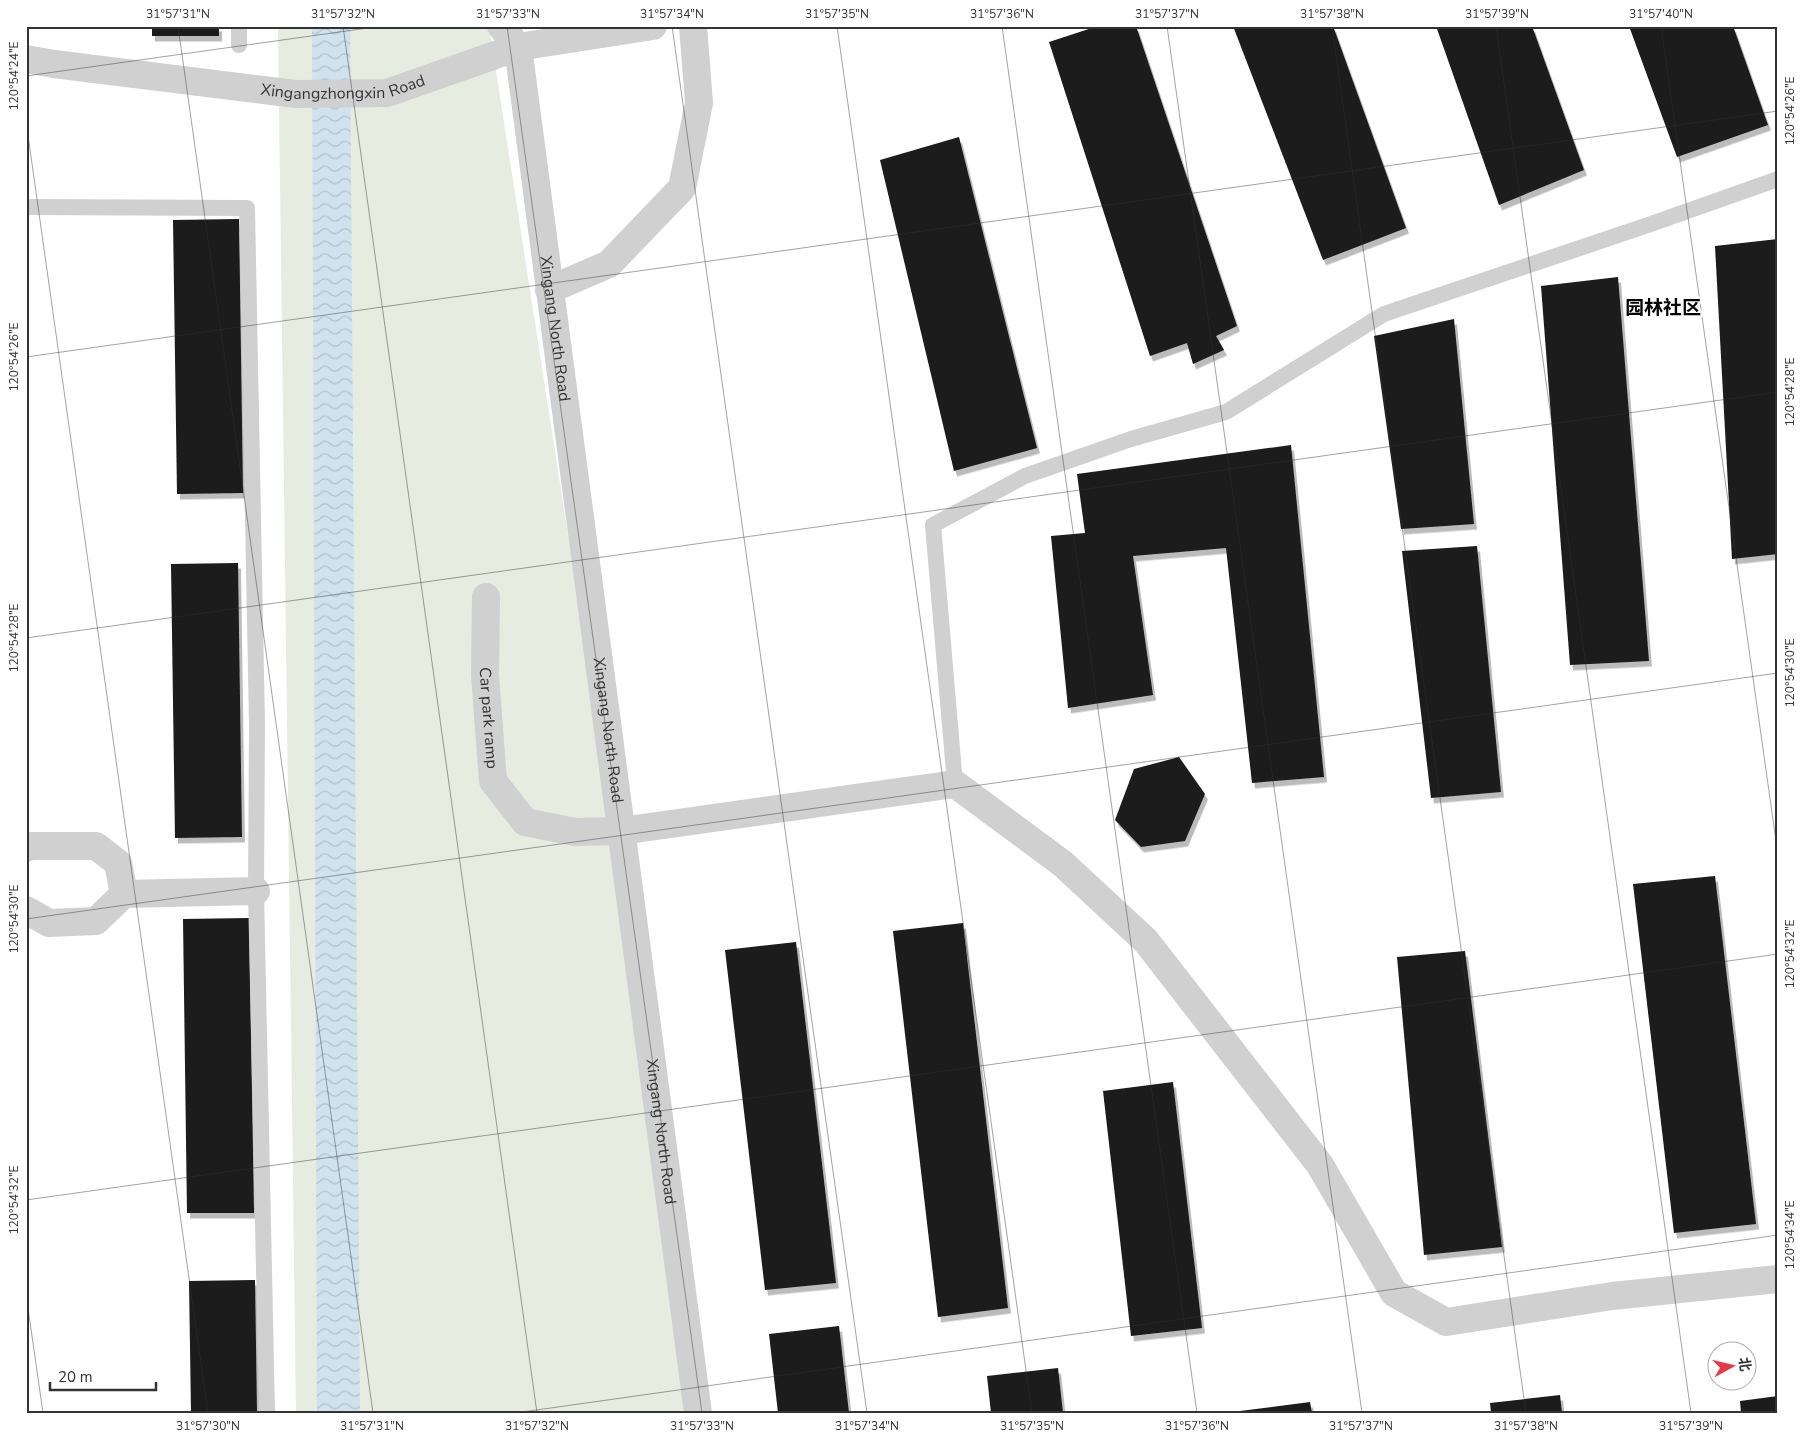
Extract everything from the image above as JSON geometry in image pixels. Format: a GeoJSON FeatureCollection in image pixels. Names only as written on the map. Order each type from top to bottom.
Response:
{"type":"FeatureCollection","features":[{"type":"Feature","properties":{"kind":"street","name":"Xingangzhongxin Road"},"geometry":{"type":"LineString","coordinates":[[26,59],[63,66],[296,94],[387,93],[509,36],[653,26]]}},
{"type":"Feature","properties":{"kind":"street"},"geometry":{"type":"LineString","coordinates":[[549,290],[609,264],[682,188],[700,103],[693,26]]}},
{"type":"Feature","properties":{"kind":"street","name":"Xingang North Road"},"geometry":{"type":"LineString","coordinates":[[509,36],[549,290],[698,1413]]}},
{"type":"Feature","properties":{"kind":"street","name":"Car park ramp"},"geometry":{"type":"LineString","coordinates":[[486,597],[485,675],[493,781],[525,822],[575,832],[621,831],[955,784]]}},
{"type":"Feature","properties":{"kind":"street"},"geometry":{"type":"LineString","coordinates":[[955,784],[1063,864],[1146,941],[1320,1165],[1394,1293],[1446,1322],[1612,1296],[1778,1279]]}},
{"type":"Feature","properties":{"kind":"street"},"geometry":{"type":"LineString","coordinates":[[26,848],[29,846],[96,846],[118,863],[124,894]]}},
{"type":"Feature","properties":{"kind":"street"},"geometry":{"type":"LineString","coordinates":[[26,910],[49,923],[96,921],[124,894],[256,892]]}},
{"type":"Feature","properties":{"kind":"lane"},"geometry":{"type":"LineString","coordinates":[[239,26],[239,45]]}},
{"type":"Feature","properties":{"kind":"lane"},"geometry":{"type":"LineString","coordinates":[[955,784],[933,525],[1025,476],[1131,439],[1226,412],[1384,314],[1778,179]]}},
{"type":"Feature","properties":{"kind":"lane"},"geometry":{"type":"LineString","coordinates":[[26,207],[246,208],[257,715],[256,892],[267,1413]]}},
{"type":"Feature","properties":{"kind":"shaded area"},"geometry":{"type":"Polygon","coordinates":[[[278,26],[489,26],[607,786],[684,1413],[296,1413],[278,26]]]}},
{"type":"Feature","properties":{"kind":"water"},"geometry":{"type":"Polygon","coordinates":[[[312,26],[350,26],[360,1413],[317,1413],[312,26]]]}},
{"type":"Feature","properties":{"kind":"building"},"geometry":{"type":"Polygon","coordinates":[[[152,26],[219,26],[219,36],[152,36],[152,26]]]}},
{"type":"Feature","properties":{"kind":"building"},"geometry":{"type":"Polygon","coordinates":[[[1098,26],[1136,26],[1237,326],[1216,336],[1224,350],[1193,364],[1187,343],[1150,356],[1049,42],[1098,26]]]}},
{"type":"Feature","properties":{"kind":"building"},"geometry":{"type":"Polygon","coordinates":[[[1233,26],[1333,26],[1406,228],[1323,260],[1233,26]]]}},
{"type":"Feature","properties":{"kind":"building"},"geometry":{"type":"Polygon","coordinates":[[[1436,26],[1532,26],[1584,170],[1499,205],[1436,26]]]}},
{"type":"Feature","properties":{"kind":"building"},"geometry":{"type":"Polygon","coordinates":[[[1629,26],[1733,26],[1768,125],[1677,157],[1629,26]]]}},
{"type":"Feature","properties":{"kind":"building"},"geometry":{"type":"Polygon","coordinates":[[[959,137],[1037,448],[954,471],[880,160],[959,137]]]}},
{"type":"Feature","properties":{"kind":"building"},"geometry":{"type":"Polygon","coordinates":[[[239,219],[243,493],[177,494],[173,220],[239,219]]]}},
{"type":"Feature","properties":{"kind":"building"},"geometry":{"type":"Polygon","coordinates":[[[1778,239],[1778,554],[1732,559],[1715,246],[1778,239]]]}},
{"type":"Feature","properties":{"kind":"building"},"geometry":{"type":"Polygon","coordinates":[[[1618,277],[1649,661],[1570,665],[1541,286],[1618,277]]]}},
{"type":"Feature","properties":{"kind":"building"},"geometry":{"type":"Polygon","coordinates":[[[1454,319],[1474,524],[1401,529],[1374,336],[1454,319]]]}},
{"type":"Feature","properties":{"kind":"building"},"geometry":{"type":"Polygon","coordinates":[[[1291,445],[1324,777],[1252,783],[1226,548],[1133,556],[1153,695],[1068,708],[1051,536],[1085,533],[1077,474],[1291,445]]]}},
{"type":"Feature","properties":{"kind":"building"},"geometry":{"type":"Polygon","coordinates":[[[1477,546],[1501,792],[1431,798],[1402,551],[1477,546]]]}},
{"type":"Feature","properties":{"kind":"building"},"geometry":{"type":"Polygon","coordinates":[[[238,563],[242,837],[175,838],[171,564],[238,563]]]}},
{"type":"Feature","properties":{"kind":"building"},"geometry":{"type":"Polygon","coordinates":[[[1179,757],[1205,794],[1185,841],[1141,847],[1115,820],[1134,769],[1179,757]]]}},
{"type":"Feature","properties":{"kind":"building"},"geometry":{"type":"Polygon","coordinates":[[[1715,876],[1756,1224],[1674,1233],[1633,884],[1715,876]]]}},
{"type":"Feature","properties":{"kind":"building"},"geometry":{"type":"Polygon","coordinates":[[[249,918],[254,1213],[187,1213],[183,919],[249,918]]]}},
{"type":"Feature","properties":{"kind":"building"},"geometry":{"type":"Polygon","coordinates":[[[963,923],[1008,1308],[938,1317],[893,931],[963,923]]]}},
{"type":"Feature","properties":{"kind":"building"},"geometry":{"type":"Polygon","coordinates":[[[796,942],[836,1283],[765,1290],[725,950],[796,942]]]}},
{"type":"Feature","properties":{"kind":"building"},"geometry":{"type":"Polygon","coordinates":[[[1465,951],[1502,1247],[1424,1255],[1397,957],[1465,951]]]}},
{"type":"Feature","properties":{"kind":"building"},"geometry":{"type":"Polygon","coordinates":[[[1173,1082],[1202,1328],[1131,1336],[1103,1091],[1173,1082]]]}},
{"type":"Feature","properties":{"kind":"building"},"geometry":{"type":"Polygon","coordinates":[[[255,1280],[257,1413],[191,1413],[189,1281],[255,1280]]]}},
{"type":"Feature","properties":{"kind":"building"},"geometry":{"type":"Polygon","coordinates":[[[839,1326],[849,1413],[778,1413],[769,1334],[839,1326]]]}},
{"type":"Feature","properties":{"kind":"building"},"geometry":{"type":"Polygon","coordinates":[[[1058,1368],[1063,1413],[991,1413],[987,1376],[1058,1368]]]}},
{"type":"Feature","properties":{"kind":"building"},"geometry":{"type":"Polygon","coordinates":[[[1560,1395],[1562,1413],[1491,1413],[1490,1403],[1560,1395]]]}},
{"type":"Feature","properties":{"kind":"building"},"geometry":{"type":"Polygon","coordinates":[[[1778,1396],[1778,1413],[1741,1413],[1740,1401],[1778,1396]]]}},
{"type":"Feature","properties":{"kind":"building"},"geometry":{"type":"Polygon","coordinates":[[[1310,1402],[1312,1413],[1240,1413],[1240,1411],[1310,1402]]]}},
{"type":"Feature","properties":{"kind":"district","name":"园林社区"},"geometry":{"type":"Point","coordinates":[1663,308]}}]}
